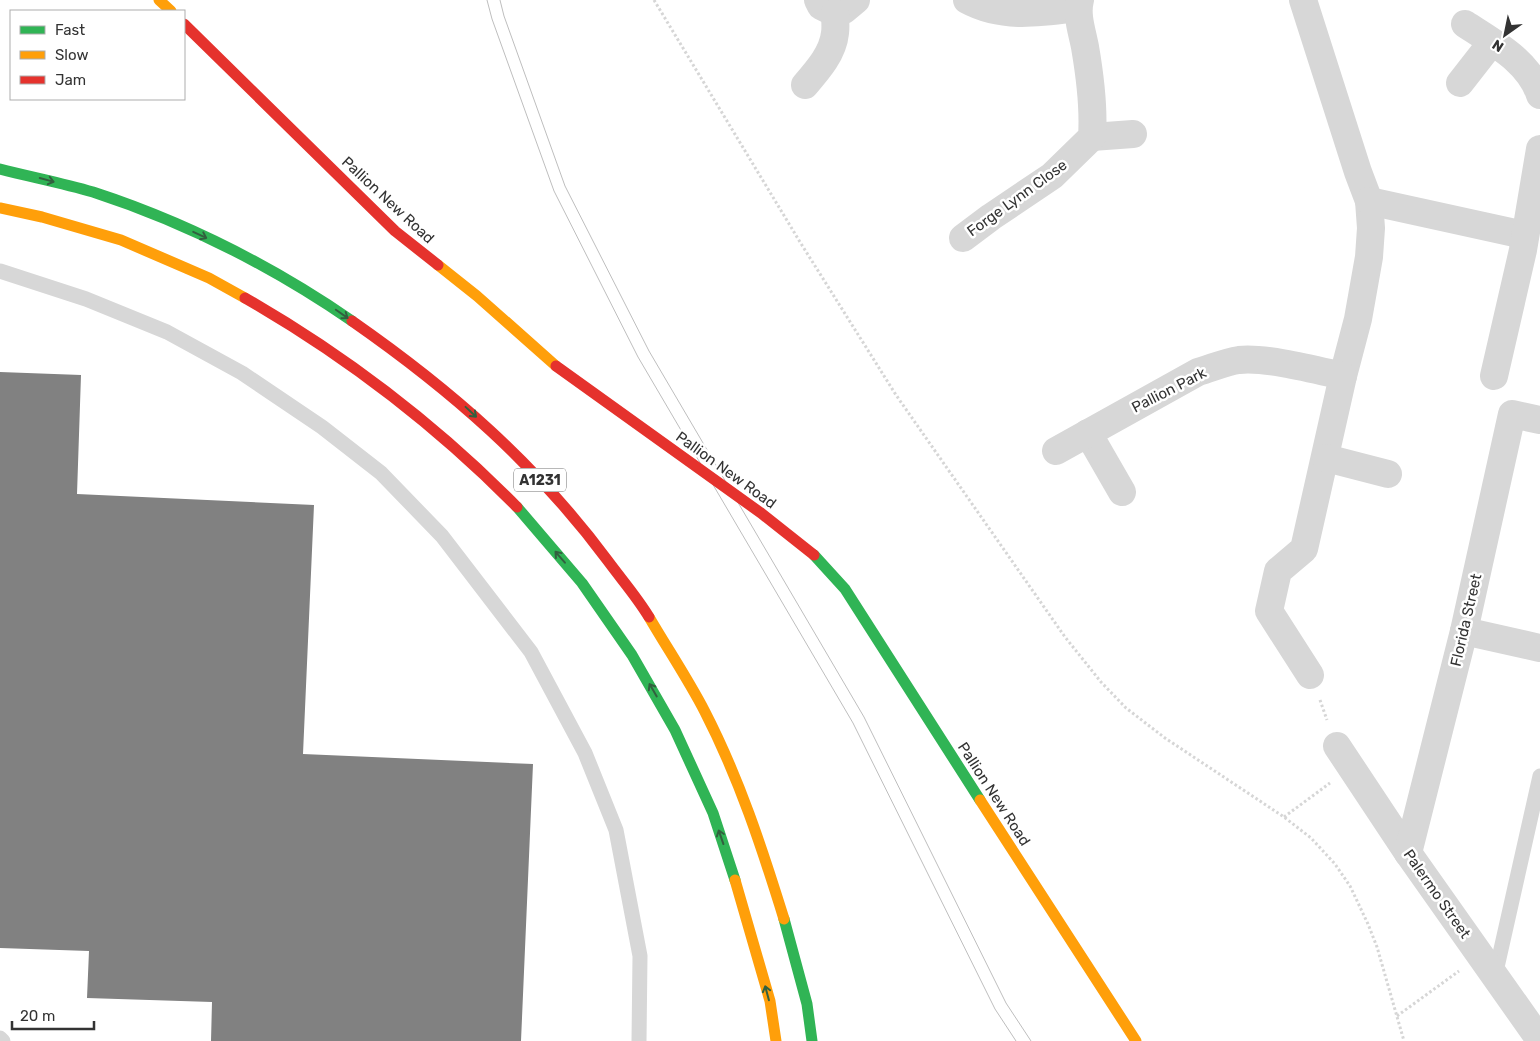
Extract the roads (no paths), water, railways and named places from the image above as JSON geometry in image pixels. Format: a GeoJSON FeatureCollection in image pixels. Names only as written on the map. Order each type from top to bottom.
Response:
{"type":"FeatureCollection","features":[{"type":"Feature","properties":{"kind":"main road"},"geometry":{"type":"LineString","coordinates":[[159,0],[169,10]]}},
{"type":"Feature","properties":{"kind":"main road","name":"Pallion New Road"},"geometry":{"type":"LineString","coordinates":[[185,25],[395,231],[477,296],[556,366],[761,514],[814,555],[845,589],[1136,1041]]}},
{"type":"Feature","properties":{"kind":"main road","name":"A1231"},"geometry":{"type":"LineString","coordinates":[[0,169],[92,192],[173,222],[246,256],[314,295],[395,351],[462,404],[530,468],[590,537],[644,609],[705,712],[739,787],[767,864],[790,937],[807,1004],[812,1041]]}},
{"type":"Feature","properties":{"kind":"main road","name":"A1231"},"geometry":{"type":"LineString","coordinates":[[0,208],[42,217],[121,240],[209,278],[292,325],[378,383],[442,435],[516,506],[582,583],[632,655],[675,730],[713,813],[743,903],[770,1001],[776,1041]]}},
{"type":"Feature","properties":{"kind":"street"},"geometry":{"type":"LineString","coordinates":[[966,0],[993,11],[1011,14],[1035,13],[1079,4],[1093,120],[1092,137],[1133,134]]}},
{"type":"Feature","properties":{"kind":"street"},"geometry":{"type":"LineString","coordinates":[[1303,0],[1369,201],[1371,228],[1369,257],[1358,319],[1304,549],[1278,571],[1269,611],[1310,675]]}},
{"type":"Feature","properties":{"kind":"street"},"geometry":{"type":"LineString","coordinates":[[805,85],[819,69],[832,45],[836,32],[836,4]]}},
{"type":"Feature","properties":{"kind":"street"},"geometry":{"type":"LineString","coordinates":[[1465,24],[1521,63],[1536,82],[1540,95]]}},
{"type":"Feature","properties":{"kind":"street"},"geometry":{"type":"LineString","coordinates":[[1460,83],[1492,42]]}},
{"type":"Feature","properties":{"kind":"street","name":"Forge Lynn Close"},"geometry":{"type":"LineString","coordinates":[[963,238],[1052,176],[1092,137]]}},
{"type":"Feature","properties":{"kind":"street"},"geometry":{"type":"LineString","coordinates":[[1494,376],[1523,250],[1524,235],[1540,149]]}},
{"type":"Feature","properties":{"kind":"street"},"geometry":{"type":"LineString","coordinates":[[1369,201],[1524,235]]}},
{"type":"Feature","properties":{"kind":"street","name":"Pallion Park"},"geometry":{"type":"LineString","coordinates":[[1056,451],[1198,372],[1222,364],[1241,360],[1269,362],[1344,376]]}},
{"type":"Feature","properties":{"kind":"street","name":"Florida Street"},"geometry":{"type":"LineString","coordinates":[[1408,853],[1464,632],[1512,414],[1540,420]]}},
{"type":"Feature","properties":{"kind":"street"},"geometry":{"type":"LineString","coordinates":[[1088,433],[1122,492]]}},
{"type":"Feature","properties":{"kind":"street"},"geometry":{"type":"LineString","coordinates":[[1326,458],[1388,474]]}},
{"type":"Feature","properties":{"kind":"street"},"geometry":{"type":"LineString","coordinates":[[1464,632],[1540,648]]}},
{"type":"Feature","properties":{"kind":"street","name":"Palermo Street"},"geometry":{"type":"LineString","coordinates":[[1344,756],[1408,853],[1540,1040]]}},
{"type":"Feature","properties":{"kind":"lane"},"geometry":{"type":"LineString","coordinates":[[0,271],[86,299],[167,332],[242,373],[322,427],[381,473],[442,536],[531,652],[585,753],[616,830],[640,956],[639,1041]]}},
{"type":"Feature","properties":{"kind":"lane"},"geometry":{"type":"LineString","coordinates":[[1487,967],[1540,776]]}},
{"type":"Feature","properties":{"kind":"tram line"},"geometry":{"type":"LineString","coordinates":[[487,0],[492,19],[554,191],[638,357],[853,723],[995,1009],[1016,1041]]}},
{"type":"Feature","properties":{"kind":"tram line"},"geometry":{"type":"LineString","coordinates":[[500,0],[504,16],[565,186],[649,351],[864,717],[1006,1003],[1031,1041]]}}]}
